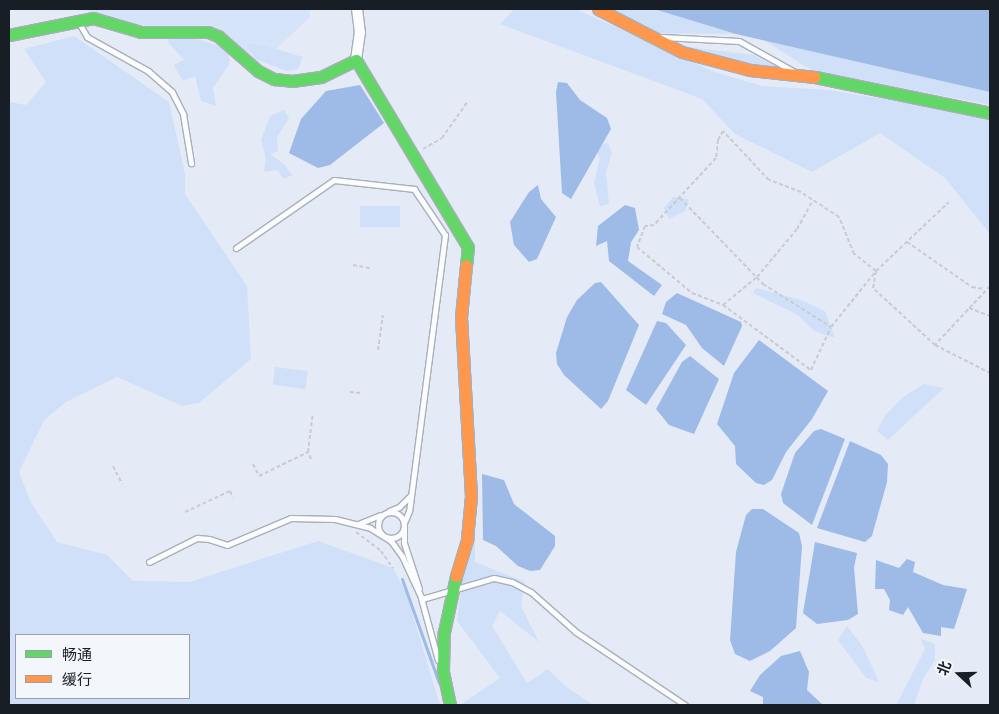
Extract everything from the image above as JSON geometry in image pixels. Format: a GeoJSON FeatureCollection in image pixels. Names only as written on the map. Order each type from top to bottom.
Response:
{"type":"FeatureCollection","features":[{"type":"Feature","properties":{"kind":"street"},"geometry":{"type":"LineString","coordinates":[[357,9],[360,33],[356,60],[468,247],[461,317],[471,496],[467,539],[451,592],[443,652],[444,684],[450,705]]}},
{"type":"Feature","properties":{"kind":"street"},"geometry":{"type":"LineString","coordinates":[[598,9],[682,52],[750,70],[840,80],[990,114]]}},
{"type":"Feature","properties":{"kind":"street"},"geometry":{"type":"LineString","coordinates":[[9,34],[79,23],[93,18],[141,32],[208,32],[218,36],[258,71],[274,79],[292,81],[321,77],[356,60]]}},
{"type":"Feature","properties":{"kind":"lane"},"geometry":{"type":"LineString","coordinates":[[79,23],[87,37],[148,71],[172,92],[184,114],[191,163]]}},
{"type":"Feature","properties":{"kind":"lane"},"geometry":{"type":"LineString","coordinates":[[651,36],[739,41],[804,76]]}},
{"type":"Feature","properties":{"kind":"lane"},"geometry":{"type":"LineString","coordinates":[[236,248],[334,180],[416,191],[446,240],[409,511],[404,525],[395,537],[384,536]]}},
{"type":"Feature","properties":{"kind":"lane"},"geometry":{"type":"LineString","coordinates":[[358,524],[399,507],[410,496]]}},
{"type":"Feature","properties":{"kind":"lane"},"geometry":{"type":"LineString","coordinates":[[385,513],[396,512],[404,525],[404,543],[422,599],[444,684]]}},
{"type":"Feature","properties":{"kind":"lane"},"geometry":{"type":"LineString","coordinates":[[384,536],[378,524],[385,513]]}},
{"type":"Feature","properties":{"kind":"lane"},"geometry":{"type":"LineString","coordinates":[[148,562],[197,538],[209,538],[227,545],[276,523],[303,516],[358,524],[384,536],[400,551],[422,599]]}},
{"type":"Feature","properties":{"kind":"lane"},"geometry":{"type":"LineString","coordinates":[[422,599],[494,578],[517,584],[576,632],[684,705]]}},
{"type":"Feature","properties":{"kind":"path"},"geometry":{"type":"LineString","coordinates":[[413,154],[442,138],[468,101]]}},
{"type":"Feature","properties":{"kind":"path"},"geometry":{"type":"LineString","coordinates":[[876,270],[854,254],[839,217],[814,200],[769,180],[723,130],[718,140],[716,158],[654,225],[645,226],[637,247],[692,293],[723,306],[811,370],[831,327],[876,270],[949,202]]}},
{"type":"Feature","properties":{"kind":"path"},"geometry":{"type":"LineString","coordinates":[[680,197],[757,277],[831,327]]}},
{"type":"Feature","properties":{"kind":"path"},"geometry":{"type":"LineString","coordinates":[[723,306],[757,277],[797,229],[814,200]]}},
{"type":"Feature","properties":{"kind":"path"},"geometry":{"type":"LineString","coordinates":[[906,242],[972,287],[987,288]]}},
{"type":"Feature","properties":{"kind":"path"},"geometry":{"type":"LineString","coordinates":[[353,265],[370,268]]}},
{"type":"Feature","properties":{"kind":"path"},"geometry":{"type":"LineString","coordinates":[[876,270],[873,288],[935,345],[990,373]]}},
{"type":"Feature","properties":{"kind":"path"},"geometry":{"type":"LineString","coordinates":[[935,345],[990,286]]}},
{"type":"Feature","properties":{"kind":"path"},"geometry":{"type":"LineString","coordinates":[[969,308],[990,316]]}},
{"type":"Feature","properties":{"kind":"path"},"geometry":{"type":"LineString","coordinates":[[378,350],[382,315]]}},
{"type":"Feature","properties":{"kind":"path"},"geometry":{"type":"LineString","coordinates":[[350,392],[360,393]]}},
{"type":"Feature","properties":{"kind":"path"},"geometry":{"type":"LineString","coordinates":[[312,459],[308,452],[313,414]]}},
{"type":"Feature","properties":{"kind":"path"},"geometry":{"type":"LineString","coordinates":[[253,464],[259,476],[308,452]]}},
{"type":"Feature","properties":{"kind":"path"},"geometry":{"type":"LineString","coordinates":[[113,466],[122,484]]}},
{"type":"Feature","properties":{"kind":"path"},"geometry":{"type":"LineString","coordinates":[[185,512],[230,491],[232,497]]}},
{"type":"Feature","properties":{"kind":"path"},"geometry":{"type":"LineString","coordinates":[[358,524],[356,532],[381,551],[393,568]]}},
{"type":"Feature","properties":{"kind":"shaded area"},"geometry":{"type":"Polygon","coordinates":[[[83,9],[310,9],[310,17],[275,50],[249,54],[220,29],[207,25],[144,31],[144,25],[123,22],[83,9]]]}},
{"type":"Feature","properties":{"kind":"shaded area"},"geometry":{"type":"Polygon","coordinates":[[[514,9],[576,9],[712,71],[762,86],[829,90],[969,113],[990,120],[990,234],[945,178],[880,133],[812,172],[735,134],[702,99],[500,24],[514,9]]]}},
{"type":"Feature","properties":{"kind":"shaded area"},"geometry":{"type":"Polygon","coordinates":[[[609,9],[654,9],[736,34],[654,33],[609,9]]]}},
{"type":"Feature","properties":{"kind":"shaded area"},"geometry":{"type":"Polygon","coordinates":[[[172,31],[228,49],[230,63],[213,88],[216,106],[201,101],[195,76],[183,81],[174,65],[184,60],[168,42],[172,31]]]}},
{"type":"Feature","properties":{"kind":"shaded area"},"geometry":{"type":"Polygon","coordinates":[[[74,36],[169,102],[185,174],[185,194],[247,286],[251,359],[199,403],[182,406],[117,377],[66,402],[44,420],[19,472],[31,503],[57,542],[107,555],[133,581],[189,582],[318,541],[393,568],[406,593],[440,705],[9,705],[9,102],[26,105],[46,82],[24,49],[74,36]]]}},
{"type":"Feature","properties":{"kind":"shaded area"},"geometry":{"type":"Polygon","coordinates":[[[764,40],[990,92],[990,105],[811,70],[764,40]]]}},
{"type":"Feature","properties":{"kind":"shaded area"},"geometry":{"type":"Polygon","coordinates":[[[246,44],[263,45],[303,57],[298,69],[287,71],[255,59],[246,44]]]}},
{"type":"Feature","properties":{"kind":"shaded area"},"geometry":{"type":"Polygon","coordinates":[[[680,46],[754,55],[785,71],[752,66],[680,46]]]}},
{"type":"Feature","properties":{"kind":"shaded area"},"geometry":{"type":"Polygon","coordinates":[[[284,110],[289,118],[277,137],[278,151],[270,154],[284,164],[292,175],[283,179],[278,170],[264,172],[266,159],[261,140],[270,116],[284,110]]]}},
{"type":"Feature","properties":{"kind":"shaded area"},"geometry":{"type":"Polygon","coordinates":[[[608,143],[612,153],[606,172],[609,204],[600,206],[594,183],[600,158],[593,147],[608,143]]]}},
{"type":"Feature","properties":{"kind":"shaded area"},"geometry":{"type":"Polygon","coordinates":[[[673,197],[689,199],[685,211],[669,219],[664,208],[673,197]]]}},
{"type":"Feature","properties":{"kind":"shaded area"},"geometry":{"type":"Polygon","coordinates":[[[360,206],[400,206],[400,227],[360,227],[360,206]]]}},
{"type":"Feature","properties":{"kind":"shaded area"},"geometry":{"type":"Polygon","coordinates":[[[756,288],[801,300],[825,311],[835,338],[814,331],[798,315],[753,293],[756,288]]]}},
{"type":"Feature","properties":{"kind":"shaded area"},"geometry":{"type":"Polygon","coordinates":[[[275,367],[308,371],[306,389],[273,385],[275,367]]]}},
{"type":"Feature","properties":{"kind":"shaded area"},"geometry":{"type":"Polygon","coordinates":[[[924,384],[944,388],[888,440],[877,431],[884,417],[903,397],[924,384]]]}},
{"type":"Feature","properties":{"kind":"shaded area"},"geometry":{"type":"Polygon","coordinates":[[[475,518],[475,562],[525,582],[521,606],[539,642],[500,611],[492,626],[527,683],[548,669],[565,686],[593,705],[460,705],[500,678],[457,621],[463,570],[475,518]]]}},
{"type":"Feature","properties":{"kind":"shaded area"},"geometry":{"type":"Polygon","coordinates":[[[847,626],[863,647],[879,682],[866,678],[838,640],[847,626]]]}},
{"type":"Feature","properties":{"kind":"shaded area"},"geometry":{"type":"Polygon","coordinates":[[[921,639],[935,644],[935,660],[923,679],[914,705],[896,705],[925,649],[921,639]]]}},
{"type":"Feature","properties":{"kind":"water"},"geometry":{"type":"Polygon","coordinates":[[[654,9],[990,9],[990,92],[736,34],[654,9]]]}},
{"type":"Feature","properties":{"kind":"water"},"geometry":{"type":"Polygon","coordinates":[[[558,82],[567,83],[580,100],[607,118],[611,129],[571,199],[562,193],[556,92],[558,82]]]}},
{"type":"Feature","properties":{"kind":"water"},"geometry":{"type":"Polygon","coordinates":[[[360,85],[384,123],[330,165],[318,168],[289,153],[301,119],[326,91],[360,85]]]}},
{"type":"Feature","properties":{"kind":"water"},"geometry":{"type":"Polygon","coordinates":[[[538,185],[541,199],[556,217],[537,259],[529,262],[514,245],[510,222],[529,192],[538,185]]]}},
{"type":"Feature","properties":{"kind":"water"},"geometry":{"type":"Polygon","coordinates":[[[625,205],[635,208],[639,230],[631,242],[628,261],[662,285],[654,296],[609,261],[607,241],[596,246],[598,226],[625,205]]]}},
{"type":"Feature","properties":{"kind":"water"},"geometry":{"type":"Polygon","coordinates":[[[601,282],[639,325],[608,401],[601,409],[564,375],[557,364],[556,353],[567,317],[577,300],[595,283],[601,282]]]}},
{"type":"Feature","properties":{"kind":"water"},"geometry":{"type":"Polygon","coordinates":[[[677,293],[741,322],[742,326],[724,366],[702,348],[686,325],[662,314],[666,302],[677,293]]]}},
{"type":"Feature","properties":{"kind":"water"},"geometry":{"type":"Polygon","coordinates":[[[657,321],[666,323],[686,345],[646,405],[626,390],[657,321]]]}},
{"type":"Feature","properties":{"kind":"water"},"geometry":{"type":"Polygon","coordinates":[[[759,340],[828,391],[812,419],[786,452],[772,480],[764,485],[756,483],[736,464],[735,446],[717,424],[734,373],[759,340]]]}},
{"type":"Feature","properties":{"kind":"water"},"geometry":{"type":"Polygon","coordinates":[[[690,356],[719,379],[694,434],[669,425],[656,409],[682,362],[690,356]]]}},
{"type":"Feature","properties":{"kind":"water"},"geometry":{"type":"Polygon","coordinates":[[[821,429],[845,439],[812,525],[783,503],[781,494],[795,453],[814,431],[821,429]]]}},
{"type":"Feature","properties":{"kind":"water"},"geometry":{"type":"Polygon","coordinates":[[[850,441],[881,455],[888,464],[887,482],[872,536],[865,542],[817,528],[850,441]]]}},
{"type":"Feature","properties":{"kind":"water"},"geometry":{"type":"Polygon","coordinates":[[[482,474],[504,480],[514,504],[555,536],[555,546],[540,570],[530,571],[518,566],[496,546],[483,540],[482,474]]]}},
{"type":"Feature","properties":{"kind":"water"},"geometry":{"type":"Polygon","coordinates":[[[752,509],[763,509],[799,533],[802,546],[796,628],[770,651],[750,661],[735,654],[730,640],[736,552],[746,515],[752,509]]]}},
{"type":"Feature","properties":{"kind":"water"},"geometry":{"type":"Polygon","coordinates":[[[815,542],[857,553],[854,568],[858,614],[848,620],[817,624],[803,613],[815,542]]]}},
{"type":"Feature","properties":{"kind":"water"},"geometry":{"type":"Polygon","coordinates":[[[907,559],[915,562],[913,572],[943,585],[967,589],[954,629],[941,627],[941,636],[923,633],[908,607],[903,615],[889,610],[890,600],[884,589],[875,589],[876,560],[899,568],[907,559]]]}},
{"type":"Feature","properties":{"kind":"water"},"geometry":{"type":"Polygon","coordinates":[[[800,651],[809,672],[807,690],[823,705],[763,705],[763,697],[750,691],[760,675],[781,656],[800,651]]]}},
{"type":"Feature","properties":{"kind":"waterway"},"geometry":{"type":"LineString","coordinates":[[402,579],[439,683]]}},
{"type":"Feature","properties":{"kind":"traffic: fast"},"geometry":{"type":"LineString","coordinates":[[9,35],[93,18],[141,32],[208,32],[218,36],[258,71],[274,79],[292,81],[321,77],[356,60],[468,247],[466,265]]}},
{"type":"Feature","properties":{"kind":"traffic: fast"},"geometry":{"type":"LineString","coordinates":[[815,77],[990,113]]}},
{"type":"Feature","properties":{"kind":"traffic: fast"},"geometry":{"type":"LineString","coordinates":[[450,705],[443,671],[444,632],[456,576]]}},
{"type":"Feature","properties":{"kind":"traffic: slow"},"geometry":{"type":"LineString","coordinates":[[598,9],[682,52],[750,70],[815,77]]}},
{"type":"Feature","properties":{"kind":"traffic: slow"},"geometry":{"type":"LineString","coordinates":[[456,576],[467,539],[471,496],[461,317],[466,265]]}}]}
